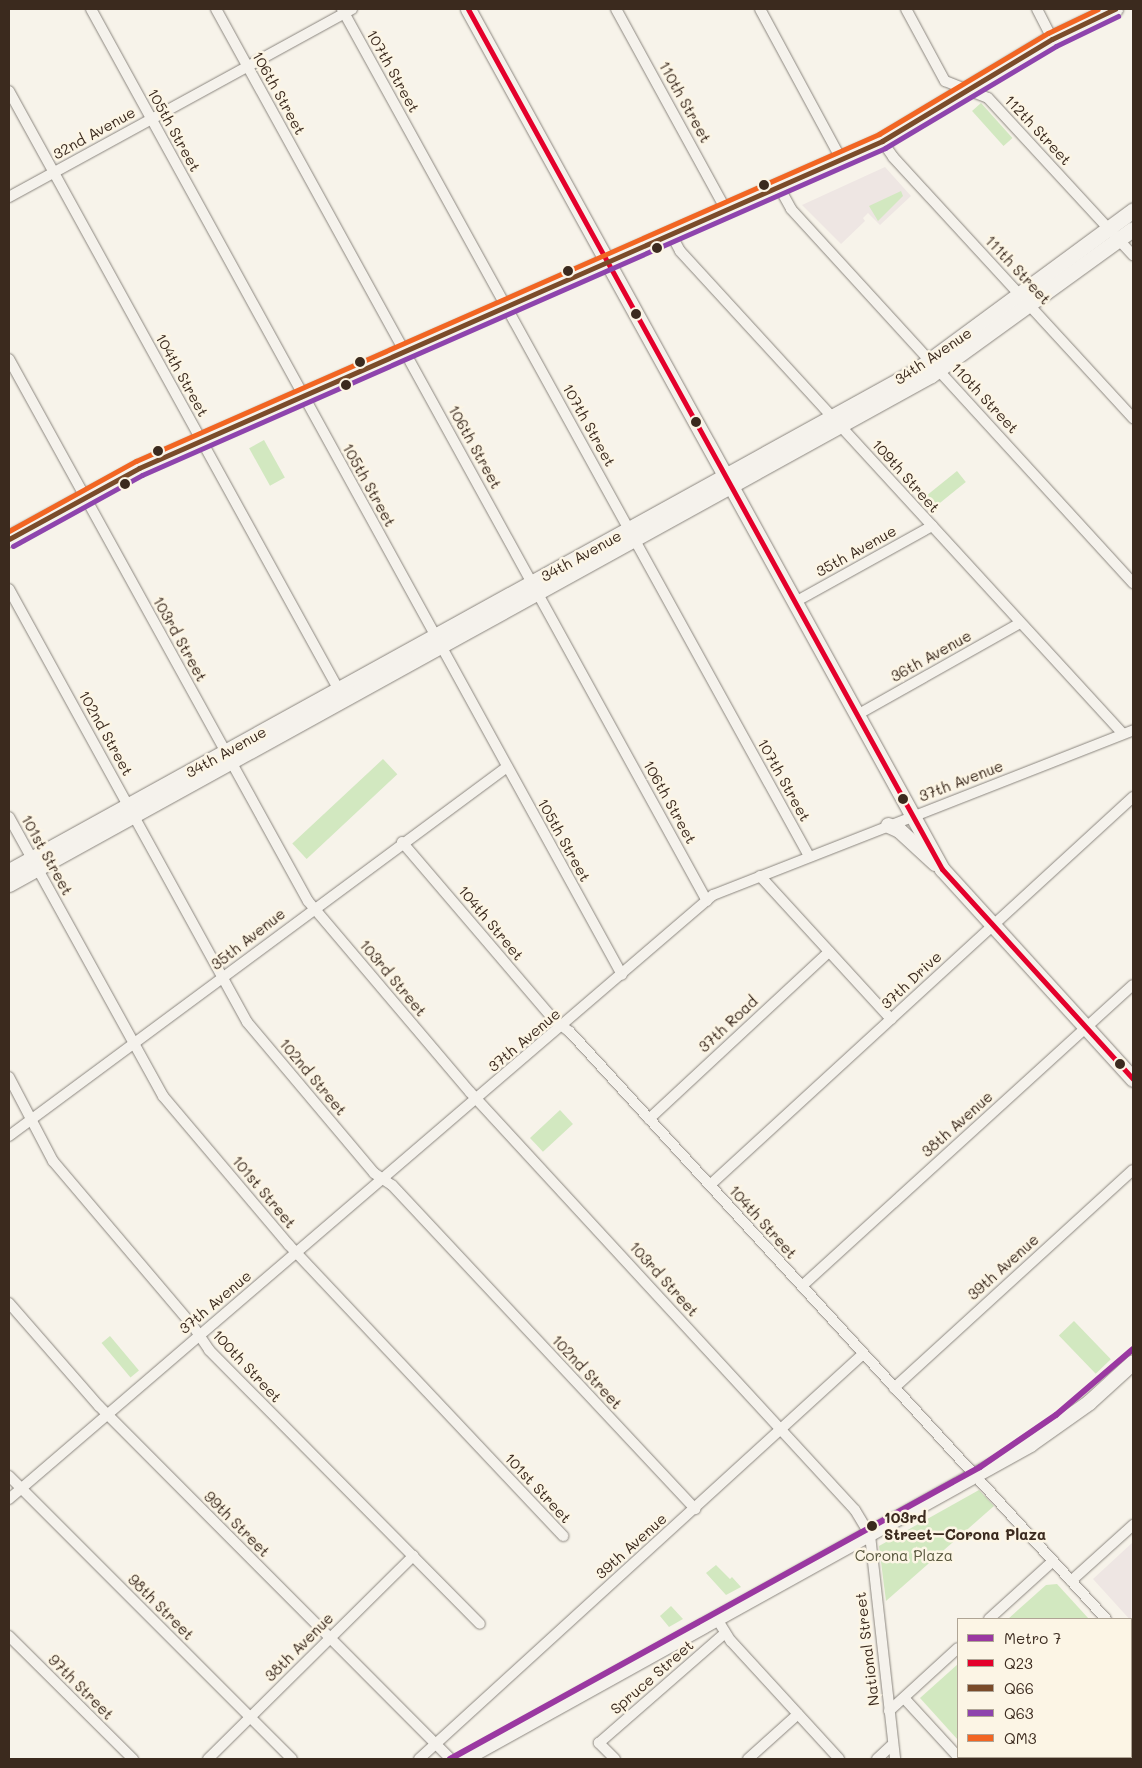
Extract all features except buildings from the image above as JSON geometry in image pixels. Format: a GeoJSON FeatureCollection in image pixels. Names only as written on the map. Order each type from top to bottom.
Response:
{"type":"FeatureCollection","features":[{"type":"Feature","properties":{"kind":"main road"},"geometry":{"type":"LineString","coordinates":[[468,9],[942,869]]}},
{"type":"Feature","properties":{"kind":"main road"},"geometry":{"type":"LineString","coordinates":[[1052,39],[1093,9]]}},
{"type":"Feature","properties":{"kind":"main road"},"geometry":{"type":"LineString","coordinates":[[9,539],[85,497],[202,441],[882,141],[1052,39],[1115,9]]}},
{"type":"Feature","properties":{"kind":"main road","name":"34th Avenue"},"geometry":{"type":"LineString","coordinates":[[1024,300],[1108,228],[1133,210]]}},
{"type":"Feature","properties":{"kind":"main road","name":"34th Avenue"},"geometry":{"type":"LineString","coordinates":[[9,871],[34,863],[131,811],[836,422],[934,366],[1024,300],[1133,229]]}},
{"type":"Feature","properties":{"kind":"main road"},"geometry":{"type":"LineString","coordinates":[[888,825],[899,830],[942,869],[1133,1079]]}},
{"type":"Feature","properties":{"kind":"main road","name":"34th Avenue"},"geometry":{"type":"LineString","coordinates":[[9,884],[34,863]]}},
{"type":"Feature","properties":{"kind":"main road"},"geometry":{"type":"LineString","coordinates":[[463,1759],[870,1535],[1050,1431],[1133,1362]]}},
{"type":"Feature","properties":{"kind":"street","name":"105th Street"},"geometry":{"type":"LineString","coordinates":[[91,9],[622,975]]}},
{"type":"Feature","properties":{"kind":"street","name":"106th Street"},"geometry":{"type":"LineString","coordinates":[[216,9],[707,901]]}},
{"type":"Feature","properties":{"kind":"street","name":"110th Street"},"geometry":{"type":"LineString","coordinates":[[616,9],[726,210]]}},
{"type":"Feature","properties":{"kind":"street"},"geometry":{"type":"LineString","coordinates":[[760,9],[841,159]]}},
{"type":"Feature","properties":{"kind":"street","name":"112th Street"},"geometry":{"type":"LineString","coordinates":[[906,9],[945,81],[988,98],[1133,256]]}},
{"type":"Feature","properties":{"kind":"street"},"geometry":{"type":"LineString","coordinates":[[1037,9],[1052,39]]}},
{"type":"Feature","properties":{"kind":"street","name":"32nd Avenue"},"geometry":{"type":"LineString","coordinates":[[9,197],[346,10]]}},
{"type":"Feature","properties":{"kind":"street","name":"107th Street"},"geometry":{"type":"LineString","coordinates":[[346,10],[506,307],[809,856]]}},
{"type":"Feature","properties":{"kind":"street","name":"104th Street"},"geometry":{"type":"LineString","coordinates":[[9,91],[342,695]]}},
{"type":"Feature","properties":{"kind":"street","name":"111th Street"},"geometry":{"type":"LineString","coordinates":[[882,141],[893,158],[1133,418]]}},
{"type":"Feature","properties":{"kind":"street","name":"110th Street"},"geometry":{"type":"LineString","coordinates":[[779,187],[790,209],[1133,583]]}},
{"type":"Feature","properties":{"kind":"street","name":"109th Street"},"geometry":{"type":"LineString","coordinates":[[671,234],[680,252],[1123,734]]}},
{"type":"Feature","properties":{"kind":"street","name":"103rd Street"},"geometry":{"type":"LineString","coordinates":[[9,359],[228,757],[314,908],[478,1098],[855,1510],[870,1535]]}},
{"type":"Feature","properties":{"kind":"street","name":"35th Avenue"},"geometry":{"type":"LineString","coordinates":[[795,602],[932,526]]}},
{"type":"Feature","properties":{"kind":"street","name":"102nd Street"},"geometry":{"type":"LineString","coordinates":[[9,589],[247,1022],[382,1179],[392,1185],[695,1509]]}},
{"type":"Feature","properties":{"kind":"street","name":"36th Avenue"},"geometry":{"type":"LineString","coordinates":[[857,715],[1020,623]]}},
{"type":"Feature","properties":{"kind":"street","name":"37th Avenue"},"geometry":{"type":"LineString","coordinates":[[9,1499],[714,895],[1133,730]]}},
{"type":"Feature","properties":{"kind":"street","name":"35th Avenue"},"geometry":{"type":"LineString","coordinates":[[9,1136],[402,842],[507,767]]}},
{"type":"Feature","properties":{"kind":"street","name":"37th Drive"},"geometry":{"type":"LineString","coordinates":[[710,1185],[1133,798]]}},
{"type":"Feature","properties":{"kind":"street","name":"101st Street"},"geometry":{"type":"LineString","coordinates":[[9,817],[162,1096],[297,1253],[563,1536]]}},
{"type":"Feature","properties":{"kind":"street","name":"104th Street"},"geometry":{"type":"LineString","coordinates":[[402,842],[562,1026],[649,1118],[1105,1618]]}},
{"type":"Feature","properties":{"kind":"street"},"geometry":{"type":"LineString","coordinates":[[760,876],[891,1019]]}},
{"type":"Feature","properties":{"kind":"street","name":"37th Road"},"geometry":{"type":"LineString","coordinates":[[649,1118],[829,952]]}},
{"type":"Feature","properties":{"kind":"street","name":"38th Avenue"},"geometry":{"type":"LineString","coordinates":[[802,1286],[1133,985]]}},
{"type":"Feature","properties":{"kind":"street","name":"100th Street"},"geometry":{"type":"LineString","coordinates":[[9,1077],[53,1161],[199,1336],[480,1624]]}},
{"type":"Feature","properties":{"kind":"street","name":"39th Avenue"},"geometry":{"type":"LineString","coordinates":[[894,1388],[1133,1170]]}},
{"type":"Feature","properties":{"kind":"street","name":"99th Street"},"geometry":{"type":"LineString","coordinates":[[9,1303],[107,1414],[451,1759]]}},
{"type":"Feature","properties":{"kind":"street","name":"39th Avenue"},"geometry":{"type":"LineString","coordinates":[[419,1759],[863,1354]]}},
{"type":"Feature","properties":{"kind":"street","name":"98th Street"},"geometry":{"type":"LineString","coordinates":[[9,1476],[292,1759]]}},
{"type":"Feature","properties":{"kind":"street"},"geometry":{"type":"LineString","coordinates":[[1071,1581],[1133,1525]]}},
{"type":"Feature","properties":{"kind":"street","name":"National Street"},"geometry":{"type":"LineString","coordinates":[[870,1535],[895,1759]]}},
{"type":"Feature","properties":{"kind":"street","name":"38th Avenue"},"geometry":{"type":"LineString","coordinates":[[208,1759],[413,1556]]}},
{"type":"Feature","properties":{"kind":"street"},"geometry":{"type":"LineString","coordinates":[[990,1618],[1053,1561]]}},
{"type":"Feature","properties":{"kind":"street"},"geometry":{"type":"LineString","coordinates":[[717,1619],[725,1633],[839,1759]]}},
{"type":"Feature","properties":{"kind":"street","name":"Spruce Street"},"geometry":{"type":"LineString","coordinates":[[616,1759],[598,1743],[725,1633]]}},
{"type":"Feature","properties":{"kind":"street","name":"97th Street"},"geometry":{"type":"LineString","coordinates":[[9,1636],[133,1759]]}},
{"type":"Feature","properties":{"kind":"street"},"geometry":{"type":"LineString","coordinates":[[889,1711],[957,1649]]}},
{"type":"Feature","properties":{"kind":"street"},"geometry":{"type":"LineString","coordinates":[[904,1698],[957,1756]]}},
{"type":"Feature","properties":{"kind":"street"},"geometry":{"type":"LineString","coordinates":[[748,1759],[798,1714]]}},
{"type":"Feature","properties":{"kind":"street"},"geometry":{"type":"LineString","coordinates":[[877,1759],[893,1744]]}},
{"type":"Feature","properties":{"kind":"shaded area"},"geometry":{"type":"Polygon","coordinates":[[[885,167],[911,196],[880,225],[868,213],[863,218],[865,221],[841,244],[802,205],[885,167]]]}},
{"type":"Feature","properties":{"kind":"shaded area"},"geometry":{"type":"Polygon","coordinates":[[[1133,1542],[1133,1623],[1132,1618],[1128,1618],[1093,1579],[1133,1542]]]}},
{"type":"Feature","properties":{"kind":"green space"},"geometry":{"type":"Polygon","coordinates":[[[981,103],[1012,138],[1004,146],[972,111],[981,103]]]}},
{"type":"Feature","properties":{"kind":"green space"},"geometry":{"type":"Polygon","coordinates":[[[901,191],[903,196],[878,221],[869,206],[901,191]]]}},
{"type":"Feature","properties":{"kind":"green space"},"geometry":{"type":"Polygon","coordinates":[[[264,440],[285,478],[270,486],[249,448],[264,440]]]}},
{"type":"Feature","properties":{"kind":"green space"},"geometry":{"type":"Polygon","coordinates":[[[957,471],[966,482],[932,509],[924,498],[957,471]]]}},
{"type":"Feature","properties":{"kind":"green space"},"geometry":{"type":"Polygon","coordinates":[[[383,759],[397,774],[307,859],[292,844],[383,759]]]}},
{"type":"Feature","properties":{"kind":"green space"},"geometry":{"type":"Polygon","coordinates":[[[560,1110],[573,1124],[543,1152],[530,1138],[560,1110]]]}},
{"type":"Feature","properties":{"kind":"green space"},"geometry":{"type":"Polygon","coordinates":[[[1074,1321],[1111,1359],[1096,1374],[1059,1336],[1074,1321]]]}},
{"type":"Feature","properties":{"kind":"green space"},"geometry":{"type":"Polygon","coordinates":[[[110,1336],[139,1370],[130,1378],[102,1343],[110,1336]]]}},
{"type":"Feature","properties":{"kind":"green space","name":"Corona Plaza"},"geometry":{"type":"Polygon","coordinates":[[[979,1490],[994,1506],[886,1601],[879,1546],[979,1490]]]}},
{"type":"Feature","properties":{"kind":"green space"},"geometry":{"type":"Polygon","coordinates":[[[716,1565],[730,1579],[732,1577],[741,1587],[726,1595],[706,1573],[716,1565]]]}},
{"type":"Feature","properties":{"kind":"green space"},"geometry":{"type":"Polygon","coordinates":[[[1057,1584],[1088,1618],[1009,1618],[1046,1585],[1057,1584]]]}},
{"type":"Feature","properties":{"kind":"green space"},"geometry":{"type":"Polygon","coordinates":[[[671,1606],[683,1619],[669,1627],[660,1616],[671,1606]]]}},
{"type":"Feature","properties":{"kind":"green space"},"geometry":{"type":"Polygon","coordinates":[[[957,1665],[957,1739],[920,1698],[957,1665]]]}},
{"type":"Feature","properties":{"kind":"green space"},"geometry":{"type":"Polygon","coordinates":[[[1026,1758],[1080,1758],[1078,1759],[1026,1758]]]}},
{"type":"Feature","properties":{"kind":"metro line","name":"7"},"geometry":{"type":"LineString","coordinates":[[450,1759],[980,1467],[1056,1415],[1133,1349]]}},
{"type":"Feature","properties":{"kind":"transit line","name":"Q23"},"geometry":{"type":"LineString","coordinates":[[468,9],[942,869],[1133,1079]]}},
{"type":"Feature","properties":{"kind":"transit line","name":"QM3"},"geometry":{"type":"LineString","coordinates":[[9,531],[136,461],[879,134],[1048,33],[1098,9]]}},
{"type":"Feature","properties":{"kind":"transit line","name":"Q66"},"geometry":{"type":"LineString","coordinates":[[9,539],[139,468],[882,141],[1052,39],[1115,9]]}},
{"type":"Feature","properties":{"kind":"transit line","name":"Q63"},"geometry":{"type":"LineString","coordinates":[[13,546],[142,475],[885,148],[1056,46],[1118,16]]}},
{"type":"Feature","properties":{"kind":"place","name":"103rd Street–Corona Plaza"},"geometry":{"type":"Point","coordinates":[872,1526]}}]}
